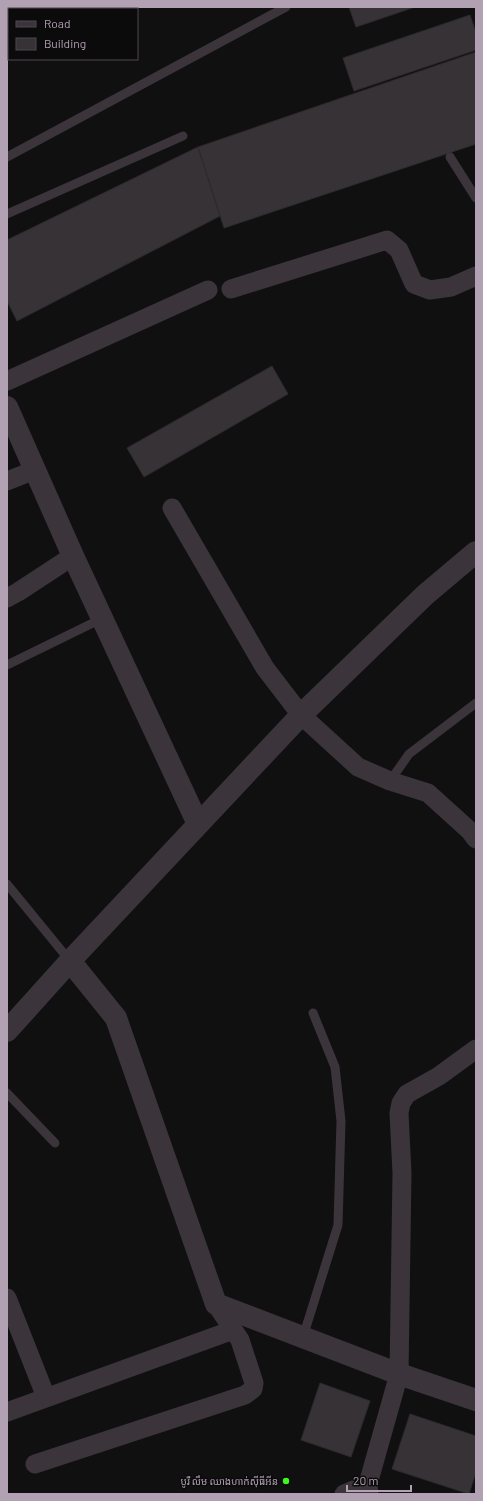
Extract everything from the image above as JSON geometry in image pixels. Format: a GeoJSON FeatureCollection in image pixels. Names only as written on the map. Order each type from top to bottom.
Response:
{"type":"FeatureCollection","features":[{"type":"Feature","properties":{"kind":"street"},"geometry":{"type":"LineString","coordinates":[[231,289],[387,240],[399,250],[414,284],[430,290],[451,287],[476,276]]}},
{"type":"Feature","properties":{"kind":"street"},"geometry":{"type":"LineString","coordinates":[[7,381],[208,290]]}},
{"type":"Feature","properties":{"kind":"street"},"geometry":{"type":"LineString","coordinates":[[7,407],[73,556],[198,824]]}},
{"type":"Feature","properties":{"kind":"street"},"geometry":{"type":"LineString","coordinates":[[7,481],[35,470]]}},
{"type":"Feature","properties":{"kind":"street"},"geometry":{"type":"LineString","coordinates":[[172,508],[265,668],[301,715],[358,767],[390,781],[428,793],[470,831],[476,839]]}},
{"type":"Feature","properties":{"kind":"street"},"geometry":{"type":"LineString","coordinates":[[7,1031],[70,961],[301,715],[425,595],[476,552]]}},
{"type":"Feature","properties":{"kind":"street"},"geometry":{"type":"LineString","coordinates":[[7,598],[73,556]]}},
{"type":"Feature","properties":{"kind":"street"},"geometry":{"type":"LineString","coordinates":[[35,1464],[245,1395],[253,1388],[254,1382],[240,1340],[216,1304],[116,1018],[70,961]]}},
{"type":"Feature","properties":{"kind":"street"},"geometry":{"type":"LineString","coordinates":[[344,1494],[369,1489],[399,1374],[402,1172],[399,1113],[407,1094],[439,1076],[476,1049]]}},
{"type":"Feature","properties":{"kind":"street"},"geometry":{"type":"LineString","coordinates":[[7,1298],[46,1397]]}},
{"type":"Feature","properties":{"kind":"street"},"geometry":{"type":"LineString","coordinates":[[216,1304],[399,1374],[476,1400]]}},
{"type":"Feature","properties":{"kind":"street"},"geometry":{"type":"LineString","coordinates":[[7,1412],[233,1330]]}},
{"type":"Feature","properties":{"kind":"lane"},"geometry":{"type":"LineString","coordinates":[[7,157],[286,7]]}},
{"type":"Feature","properties":{"kind":"lane"},"geometry":{"type":"LineString","coordinates":[[7,214],[183,136]]}},
{"type":"Feature","properties":{"kind":"lane"},"geometry":{"type":"LineString","coordinates":[[450,157],[476,198]]}},
{"type":"Feature","properties":{"kind":"lane"},"geometry":{"type":"LineString","coordinates":[[7,664],[103,618]]}},
{"type":"Feature","properties":{"kind":"lane"},"geometry":{"type":"LineString","coordinates":[[390,781],[409,754],[476,703]]}},
{"type":"Feature","properties":{"kind":"lane"},"geometry":{"type":"LineString","coordinates":[[7,884],[70,961]]}},
{"type":"Feature","properties":{"kind":"lane"},"geometry":{"type":"LineString","coordinates":[[303,1337],[338,1225],[340,1121],[335,1067],[313,1013]]}},
{"type":"Feature","properties":{"kind":"lane"},"geometry":{"type":"LineString","coordinates":[[7,1093],[54,1144]]}},
{"type":"Feature","properties":{"kind":"building"},"geometry":{"type":"Polygon","coordinates":[[[349,7],[415,7],[356,27],[349,7]]]}},
{"type":"Feature","properties":{"kind":"building"},"geometry":{"type":"Polygon","coordinates":[[[470,15],[476,33],[476,50],[354,91],[343,58],[470,15]]]}},
{"type":"Feature","properties":{"kind":"building"},"geometry":{"type":"Polygon","coordinates":[[[476,52],[476,144],[224,228],[198,147],[476,52]]]}},
{"type":"Feature","properties":{"kind":"building"},"geometry":{"type":"Polygon","coordinates":[[[198,147],[220,216],[17,321],[7,301],[7,240],[198,147]]]}},
{"type":"Feature","properties":{"kind":"building"},"geometry":{"type":"Polygon","coordinates":[[[272,366],[288,394],[144,477],[127,448],[272,366]]]}},
{"type":"Feature","properties":{"kind":"building"},"geometry":{"type":"Polygon","coordinates":[[[320,1383],[370,1401],[351,1457],[301,1440],[320,1383]]]}},
{"type":"Feature","properties":{"kind":"building"},"geometry":{"type":"Polygon","coordinates":[[[410,1414],[476,1436],[476,1472],[469,1494],[392,1469],[410,1414]]]}},
{"type":"Feature","properties":{"kind":"place","name":"បូរី លឹម ឈាងហាក់សុីធីអីន"},"geometry":{"type":"Point","coordinates":[286,1481]}}]}
